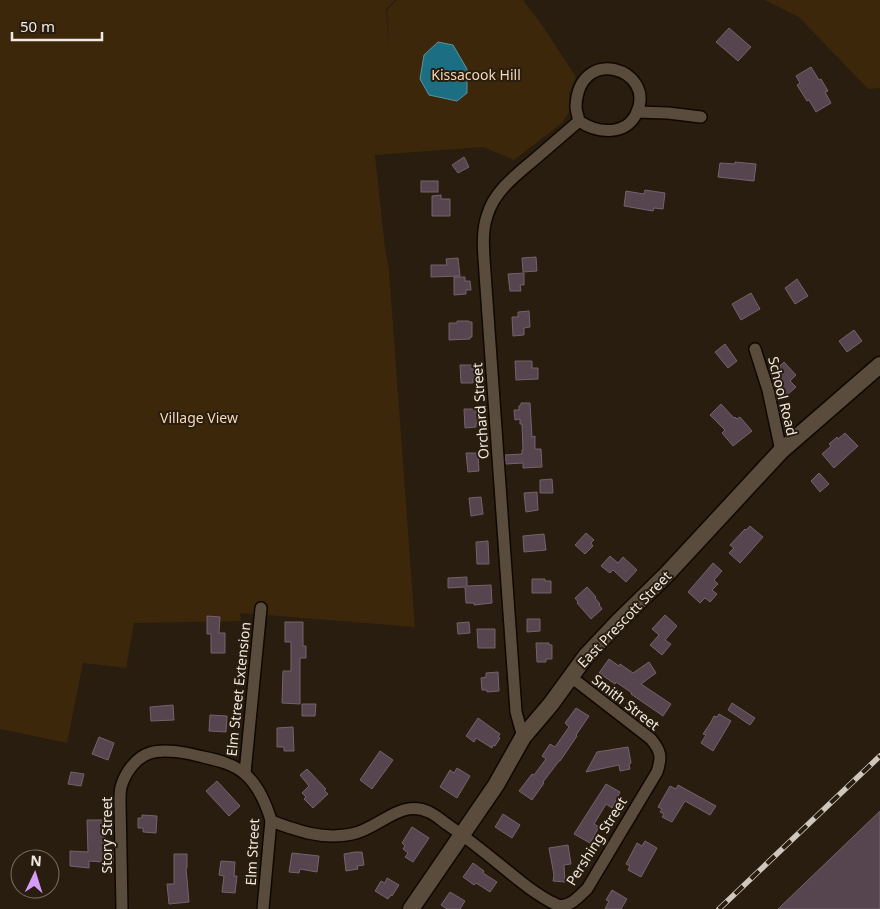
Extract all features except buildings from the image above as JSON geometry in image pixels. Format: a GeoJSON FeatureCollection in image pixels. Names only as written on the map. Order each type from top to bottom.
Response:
{"type":"FeatureCollection","features":[{"type":"Feature","properties":{"kind":"main road","name":"East Prescott Street"},"geometry":{"type":"LineString","coordinates":[[412,909],[496,785],[523,738],[586,656],[667,574],[781,451],[880,365]]}},
{"type":"Feature","properties":{"kind":"street"},"geometry":{"type":"LineString","coordinates":[[601,69],[616,69],[627,75],[636,84],[640,94],[639,108],[634,119],[624,128],[609,131],[586,126],[579,121],[576,107],[579,88],[588,74],[601,69]]}},
{"type":"Feature","properties":{"kind":"street"},"geometry":{"type":"LineString","coordinates":[[637,112],[701,117]]}},
{"type":"Feature","properties":{"kind":"street","name":"Orchard Street"},"geometry":{"type":"LineString","coordinates":[[523,738],[516,712],[485,273],[484,230],[491,204],[508,182],[579,121]]}},
{"type":"Feature","properties":{"kind":"street","name":"School Road"},"geometry":{"type":"LineString","coordinates":[[755,348],[768,390],[781,451]]}},
{"type":"Feature","properties":{"kind":"street","name":"Elm Street Extension"},"geometry":{"type":"LineString","coordinates":[[245,773],[261,608]]}},
{"type":"Feature","properties":{"kind":"street","name":"Smith Street"},"geometry":{"type":"LineString","coordinates":[[570,677],[642,731],[658,748],[659,754]]}},
{"type":"Feature","properties":{"kind":"street","name":"Story Street"},"geometry":{"type":"LineString","coordinates":[[122,909],[120,802],[121,787],[127,772],[138,760],[150,752],[167,751],[208,758],[245,773]]}},
{"type":"Feature","properties":{"kind":"street","name":"Pershing Street"},"geometry":{"type":"LineString","coordinates":[[462,835],[536,893],[558,905],[567,905],[587,889],[657,772],[661,760],[659,754]]}},
{"type":"Feature","properties":{"kind":"street","name":"Elm Street"},"geometry":{"type":"LineString","coordinates":[[245,773],[260,794],[271,821],[263,909]]}},
{"type":"Feature","properties":{"kind":"street"},"geometry":{"type":"LineString","coordinates":[[271,821],[319,836],[338,836],[354,834],[368,829],[391,815],[407,808],[416,807],[430,812],[462,835]]}},
{"type":"Feature","properties":{"kind":"green space","name":"Village View"},"geometry":{"type":"Polygon","coordinates":[[[0,0],[395,0],[386,9],[389,48],[387,10],[397,0],[523,0],[542,25],[576,77],[569,94],[569,112],[562,123],[514,160],[483,147],[375,155],[389,270],[415,627],[240,613],[241,621],[134,623],[126,668],[83,663],[67,743],[0,729],[0,0]]]}},
{"type":"Feature","properties":{"kind":"green space"},"geometry":{"type":"Polygon","coordinates":[[[765,0],[880,0],[880,88],[868,89],[799,17],[765,0]]]}},
{"type":"Feature","properties":{"kind":"water"},"geometry":{"type":"Polygon","coordinates":[[[438,42],[453,45],[467,69],[467,93],[457,101],[429,95],[420,79],[424,55],[438,42]]]}},
{"type":"Feature","properties":{"kind":"railway"},"geometry":{"type":"LineString","coordinates":[[719,909],[880,756]]}},
{"type":"Feature","properties":{"kind":"park label","name":"Kissacook Hill"},"geometry":{"type":"Point","coordinates":[476,74]}}]}
